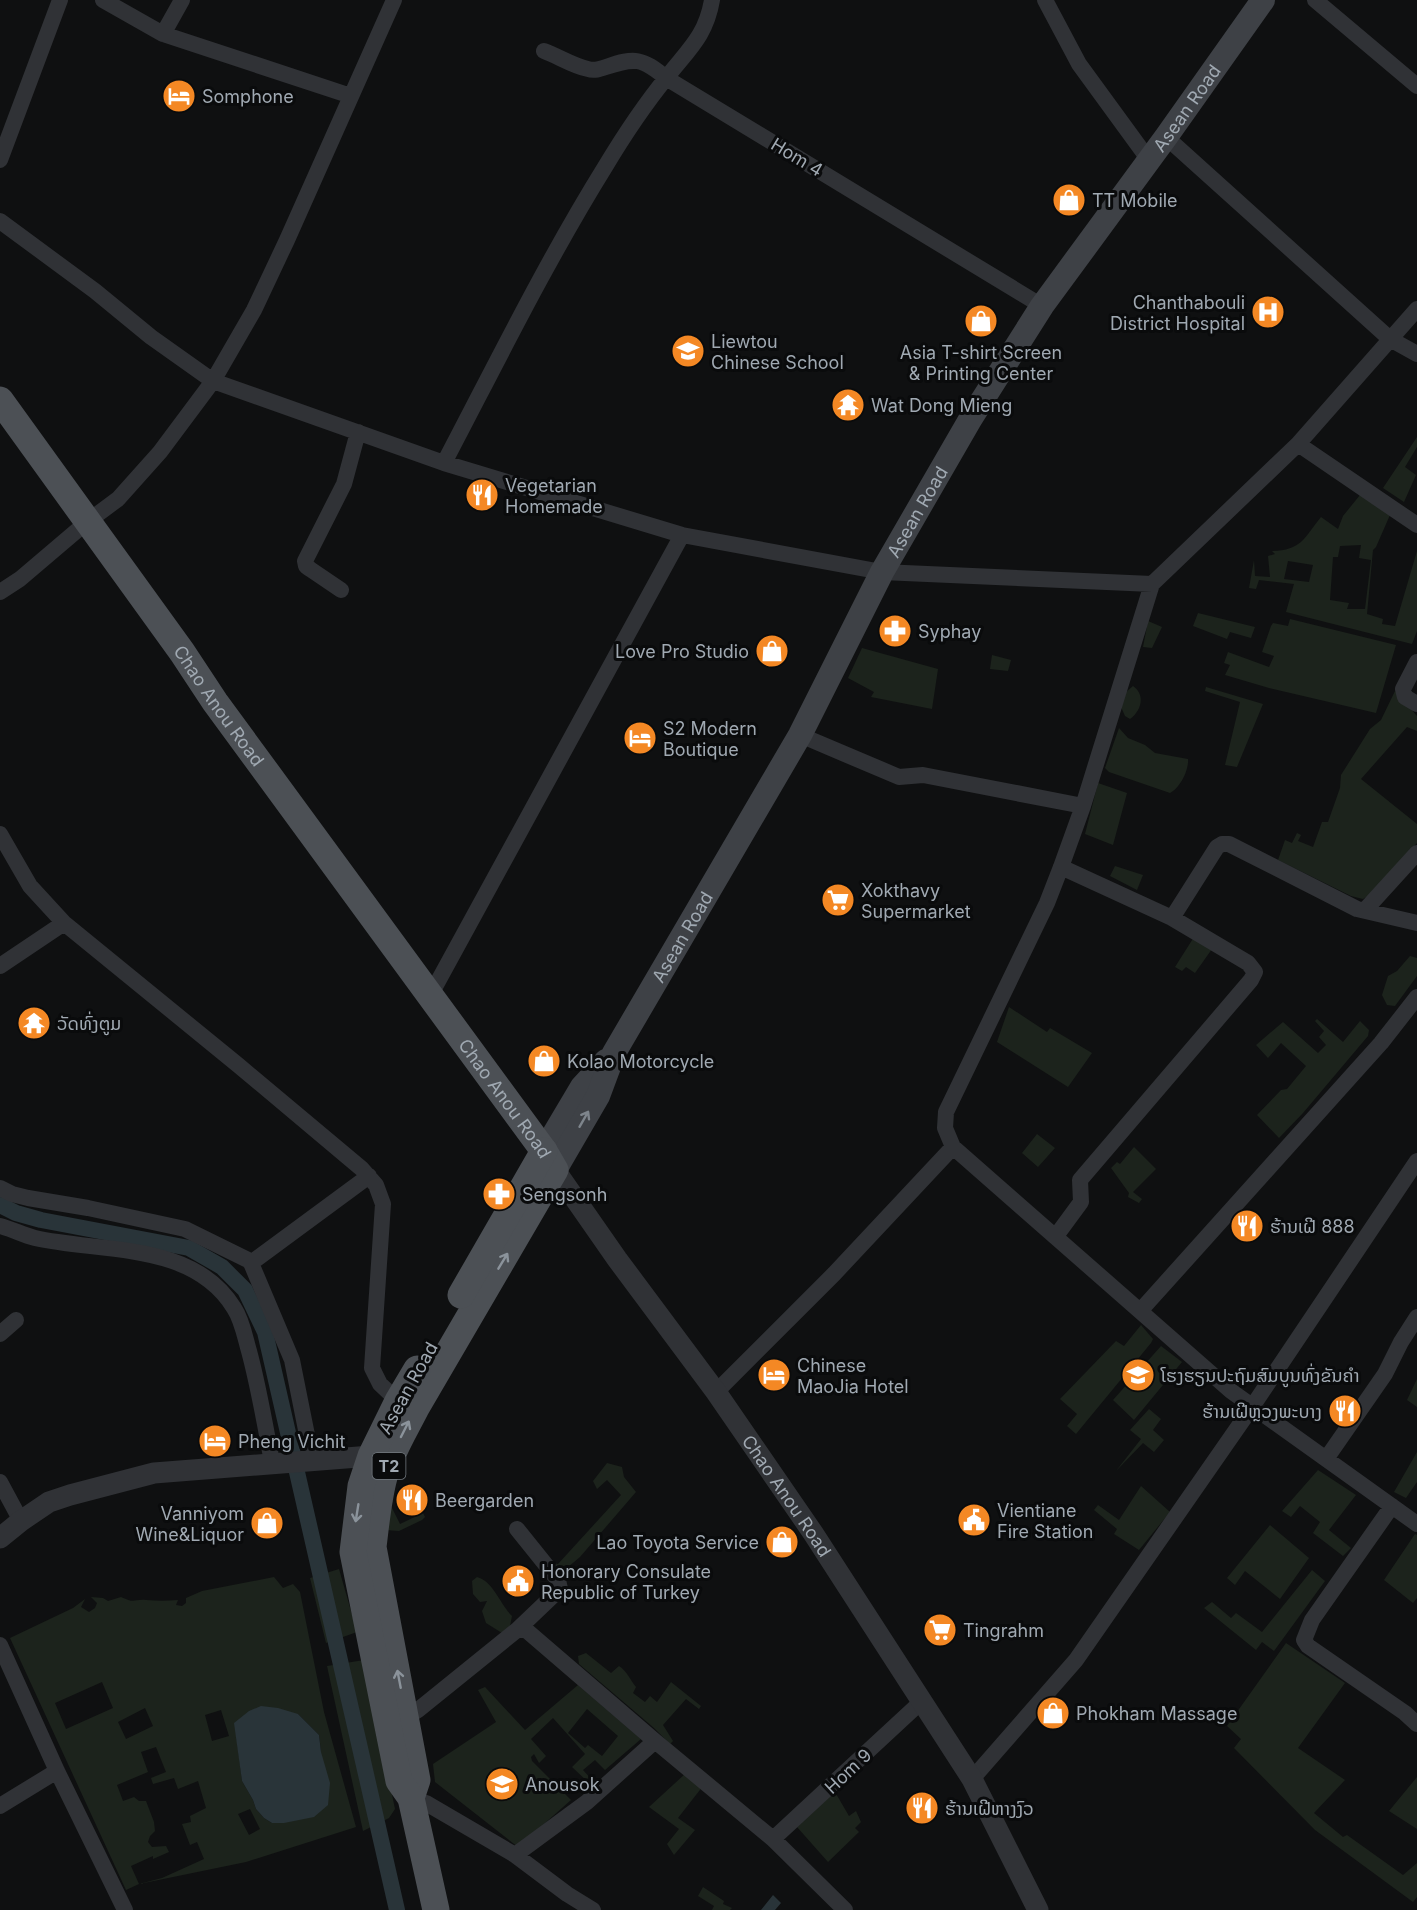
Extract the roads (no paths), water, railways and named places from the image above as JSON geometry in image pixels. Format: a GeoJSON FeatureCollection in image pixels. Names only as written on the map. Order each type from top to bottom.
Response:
{"type":"FeatureCollection","features":[{"type":"Feature","properties":{"kind":"main road","name":"Asean Road"},"geometry":{"type":"LineString","coordinates":[[411,1798],[417,1780],[407,1717],[373,1547],[384,1476],[397,1446],[549,1160],[582,1087],[614,1053],[800,735],[882,572],[971,418],[1042,306],[1263,0]]}},
{"type":"Feature","properties":{"kind":"main road","name":"Chao Anou Road"},"geometry":{"type":"LineString","coordinates":[[0,400],[549,1160]]}},
{"type":"Feature","properties":{"kind":"main road","name":"Asean Road"},"geometry":{"type":"LineString","coordinates":[[436,1910],[411,1798],[399,1781],[353,1552],[361,1486],[371,1456],[398,1401],[549,1160]]}},
{"type":"Feature","properties":{"kind":"street"},"geometry":{"type":"LineString","coordinates":[[0,160],[60,0]]}},
{"type":"Feature","properties":{"kind":"street"},"geometry":{"type":"LineString","coordinates":[[103,0],[163,34],[351,96]]}},
{"type":"Feature","properties":{"kind":"street"},"geometry":{"type":"LineString","coordinates":[[163,34],[182,0]]}},
{"type":"Feature","properties":{"kind":"street"},"geometry":{"type":"LineString","coordinates":[[0,592],[20,579],[118,499],[160,452],[213,381],[263,290],[394,0]]}},
{"type":"Feature","properties":{"kind":"street"},"geometry":{"type":"LineString","coordinates":[[444,463],[605,166],[666,78],[698,41],[706,25],[712,0]]}},
{"type":"Feature","properties":{"kind":"street"},"geometry":{"type":"LineString","coordinates":[[1045,0],[1079,64],[1149,160]]}},
{"type":"Feature","properties":{"kind":"street"},"geometry":{"type":"LineString","coordinates":[[1315,0],[1417,86]]}},
{"type":"Feature","properties":{"kind":"street","name":"Hom 4"},"geometry":{"type":"LineString","coordinates":[[544,51],[588,69],[599,69],[637,59],[650,64],[666,78],[1042,306]]}},
{"type":"Feature","properties":{"kind":"street"},"geometry":{"type":"LineString","coordinates":[[1166,137],[1390,339],[1417,354]]}},
{"type":"Feature","properties":{"kind":"street"},"geometry":{"type":"LineString","coordinates":[[0,221],[95,291],[151,338],[213,381],[444,463],[682,536],[882,572],[1152,584]]}},
{"type":"Feature","properties":{"kind":"street"},"geometry":{"type":"LineString","coordinates":[[1417,309],[1298,444],[1152,584],[1083,806],[1061,867],[1047,903],[946,1112],[945,1128],[953,1147],[1252,1407],[1417,1524]]}},
{"type":"Feature","properties":{"kind":"street"},"geometry":{"type":"LineString","coordinates":[[341,590],[306,566],[305,561],[344,484],[358,432]]}},
{"type":"Feature","properties":{"kind":"street"},"geometry":{"type":"LineString","coordinates":[[1298,444],[1417,525]]}},
{"type":"Feature","properties":{"kind":"street"},"geometry":{"type":"LineString","coordinates":[[429,996],[682,536]]}},
{"type":"Feature","properties":{"kind":"street"},"geometry":{"type":"LineString","coordinates":[[1417,662],[1403,689],[1405,697],[1417,704]]}},
{"type":"Feature","properties":{"kind":"street"},"geometry":{"type":"LineString","coordinates":[[800,735],[899,777],[923,775],[1083,806]]}},
{"type":"Feature","properties":{"kind":"street"},"geometry":{"type":"LineString","coordinates":[[0,834],[30,886],[64,923],[238,1065],[369,1176],[376,1185],[383,1204],[372,1368],[380,1384],[398,1401]]}},
{"type":"Feature","properties":{"kind":"street"},"geometry":{"type":"LineString","coordinates":[[1172,918],[1217,847],[1222,843],[1229,844],[1357,909],[1365,909],[1417,923]]}},
{"type":"Feature","properties":{"kind":"street"},"geometry":{"type":"LineString","coordinates":[[1365,909],[1417,853]]}},
{"type":"Feature","properties":{"kind":"street"},"geometry":{"type":"LineString","coordinates":[[1056,1236],[1081,1202],[1080,1180],[1251,980],[1255,972],[1248,963],[1172,918],[1061,867]]}},
{"type":"Feature","properties":{"kind":"street"},"geometry":{"type":"LineString","coordinates":[[0,966],[64,923]]}},
{"type":"Feature","properties":{"kind":"street"},"geometry":{"type":"LineString","coordinates":[[1141,1310],[1381,1043],[1417,997]]}},
{"type":"Feature","properties":{"kind":"street"},"geometry":{"type":"LineString","coordinates":[[716,1392],[834,1274],[953,1147]]}},
{"type":"Feature","properties":{"kind":"street","name":"Chao Anou Road"},"geometry":{"type":"LineString","coordinates":[[549,1160],[617,1259],[716,1392],[813,1533],[972,1779],[1038,1910]]}},
{"type":"Feature","properties":{"kind":"street"},"geometry":{"type":"LineString","coordinates":[[972,1779],[1077,1660],[1411,1183],[1417,1161]]}},
{"type":"Feature","properties":{"kind":"street"},"geometry":{"type":"LineString","coordinates":[[251,1263],[369,1176]]}},
{"type":"Feature","properties":{"kind":"street"},"geometry":{"type":"LineString","coordinates":[[0,1188],[28,1198],[88,1208],[185,1229],[251,1263],[292,1360],[308,1460]]}},
{"type":"Feature","properties":{"kind":"street"},"geometry":{"type":"LineString","coordinates":[[0,1226],[34,1237],[149,1254],[175,1262],[209,1280],[235,1309],[244,1332],[260,1389],[275,1462]]}},
{"type":"Feature","properties":{"kind":"street"},"geometry":{"type":"LineString","coordinates":[[1326,1459],[1385,1374],[1417,1317]]}},
{"type":"Feature","properties":{"kind":"street"},"geometry":{"type":"LineString","coordinates":[[0,1334],[16,1320]]}},
{"type":"Feature","properties":{"kind":"street"},"geometry":{"type":"LineString","coordinates":[[0,1538],[49,1502],[154,1473],[371,1456]]}},
{"type":"Feature","properties":{"kind":"street"},"geometry":{"type":"LineString","coordinates":[[0,1482],[21,1521]]}},
{"type":"Feature","properties":{"kind":"street"},"geometry":{"type":"LineString","coordinates":[[1392,1506],[1312,1620],[1304,1640],[1308,1646],[1405,1713],[1417,1724]]}},
{"type":"Feature","properties":{"kind":"street"},"geometry":{"type":"LineString","coordinates":[[407,1717],[517,1630],[560,1589],[558,1580],[518,1529]]}},
{"type":"Feature","properties":{"kind":"street"},"geometry":{"type":"LineString","coordinates":[[517,1630],[526,1630],[773,1839],[845,1910]]}},
{"type":"Feature","properties":{"kind":"street"},"geometry":{"type":"LineString","coordinates":[[0,1645],[57,1771],[125,1910]]}},
{"type":"Feature","properties":{"kind":"street","name":"Hom 9"},"geometry":{"type":"LineString","coordinates":[[773,1839],[922,1701]]}},
{"type":"Feature","properties":{"kind":"street"},"geometry":{"type":"LineString","coordinates":[[515,1855],[587,1802],[655,1741]]}},
{"type":"Feature","properties":{"kind":"street"},"geometry":{"type":"LineString","coordinates":[[0,1806],[57,1771]]}},
{"type":"Feature","properties":{"kind":"street"},"geometry":{"type":"LineString","coordinates":[[411,1798],[426,1803],[515,1855],[567,1894],[593,1910]]}},
{"type":"Feature","properties":{"kind":"waterway"},"geometry":{"type":"LineString","coordinates":[[0,1205],[16,1213],[41,1220],[189,1248],[222,1267],[245,1290],[265,1332],[397,1910]]}},
{"type":"Feature","properties":{"kind":"place","name":"Somphone"},"geometry":{"type":"Point","coordinates":[179,96]}},
{"type":"Feature","properties":{"kind":"place","name":"TT Mobile"},"geometry":{"type":"Point","coordinates":[1069,200]}},
{"type":"Feature","properties":{"kind":"place","name":"Chanthabouli District Hospital"},"geometry":{"type":"Point","coordinates":[1268,312]}},
{"type":"Feature","properties":{"kind":"place","name":"Asia T-shirt Screen & Printing Center"},"geometry":{"type":"Point","coordinates":[981,321]}},
{"type":"Feature","properties":{"kind":"place","name":"Liewtou Chinese School"},"geometry":{"type":"Point","coordinates":[688,351]}},
{"type":"Feature","properties":{"kind":"place","name":"Wat Dong Mieng"},"geometry":{"type":"Point","coordinates":[848,405]}},
{"type":"Feature","properties":{"kind":"place","name":"Vegetarian Homemade"},"geometry":{"type":"Point","coordinates":[482,495]}},
{"type":"Feature","properties":{"kind":"place","name":"Syphay"},"geometry":{"type":"Point","coordinates":[895,631]}},
{"type":"Feature","properties":{"kind":"place","name":"Love Pro Studio"},"geometry":{"type":"Point","coordinates":[772,651]}},
{"type":"Feature","properties":{"kind":"place","name":"S2 Modern Boutique"},"geometry":{"type":"Point","coordinates":[640,738]}},
{"type":"Feature","properties":{"kind":"place","name":"Xokthavy Supermarket"},"geometry":{"type":"Point","coordinates":[838,900]}},
{"type":"Feature","properties":{"kind":"place","name":"ວັດທົ່ງຕູມ"},"geometry":{"type":"Point","coordinates":[34,1023]}},
{"type":"Feature","properties":{"kind":"place","name":"Kolao Motorcycle"},"geometry":{"type":"Point","coordinates":[544,1061]}},
{"type":"Feature","properties":{"kind":"place","name":"Sengsonh"},"geometry":{"type":"Point","coordinates":[499,1194]}},
{"type":"Feature","properties":{"kind":"place","name":"ຮ້ານເຝີ 888"},"geometry":{"type":"Point","coordinates":[1247,1226]}},
{"type":"Feature","properties":{"kind":"place","name":"Chinese MaoJia Hotel"},"geometry":{"type":"Point","coordinates":[774,1375]}},
{"type":"Feature","properties":{"kind":"place","name":"ໂຮງຮຽນປະຖົມສົມບູນທົ່ງຂັນຄຳ"},"geometry":{"type":"Point","coordinates":[1138,1375]}},
{"type":"Feature","properties":{"kind":"place","name":"ຮ້ານເຝີຫຼວງພະບາງ"},"geometry":{"type":"Point","coordinates":[1345,1411]}},
{"type":"Feature","properties":{"kind":"place","name":"Pheng Vichit"},"geometry":{"type":"Point","coordinates":[215,1441]}},
{"type":"Feature","properties":{"kind":"place","name":"Beergarden"},"geometry":{"type":"Point","coordinates":[412,1500]}},
{"type":"Feature","properties":{"kind":"place","name":"Vientiane Fire Station"},"geometry":{"type":"Point","coordinates":[974,1520]}},
{"type":"Feature","properties":{"kind":"place","name":"Vanniyom Wine&Liquor"},"geometry":{"type":"Point","coordinates":[267,1523]}},
{"type":"Feature","properties":{"kind":"place","name":"Lao Toyota Service"},"geometry":{"type":"Point","coordinates":[782,1542]}},
{"type":"Feature","properties":{"kind":"place","name":"Honorary Consulate Republic of Turkey"},"geometry":{"type":"Point","coordinates":[518,1581]}},
{"type":"Feature","properties":{"kind":"place","name":"Tingrahm"},"geometry":{"type":"Point","coordinates":[940,1630]}},
{"type":"Feature","properties":{"kind":"place","name":"Phokham Massage"},"geometry":{"type":"Point","coordinates":[1053,1713]}},
{"type":"Feature","properties":{"kind":"place","name":"Anousok"},"geometry":{"type":"Point","coordinates":[502,1784]}},
{"type":"Feature","properties":{"kind":"place","name":"ຮ້ານເຝີຫາງງົວ"},"geometry":{"type":"Point","coordinates":[922,1808]}}]}
